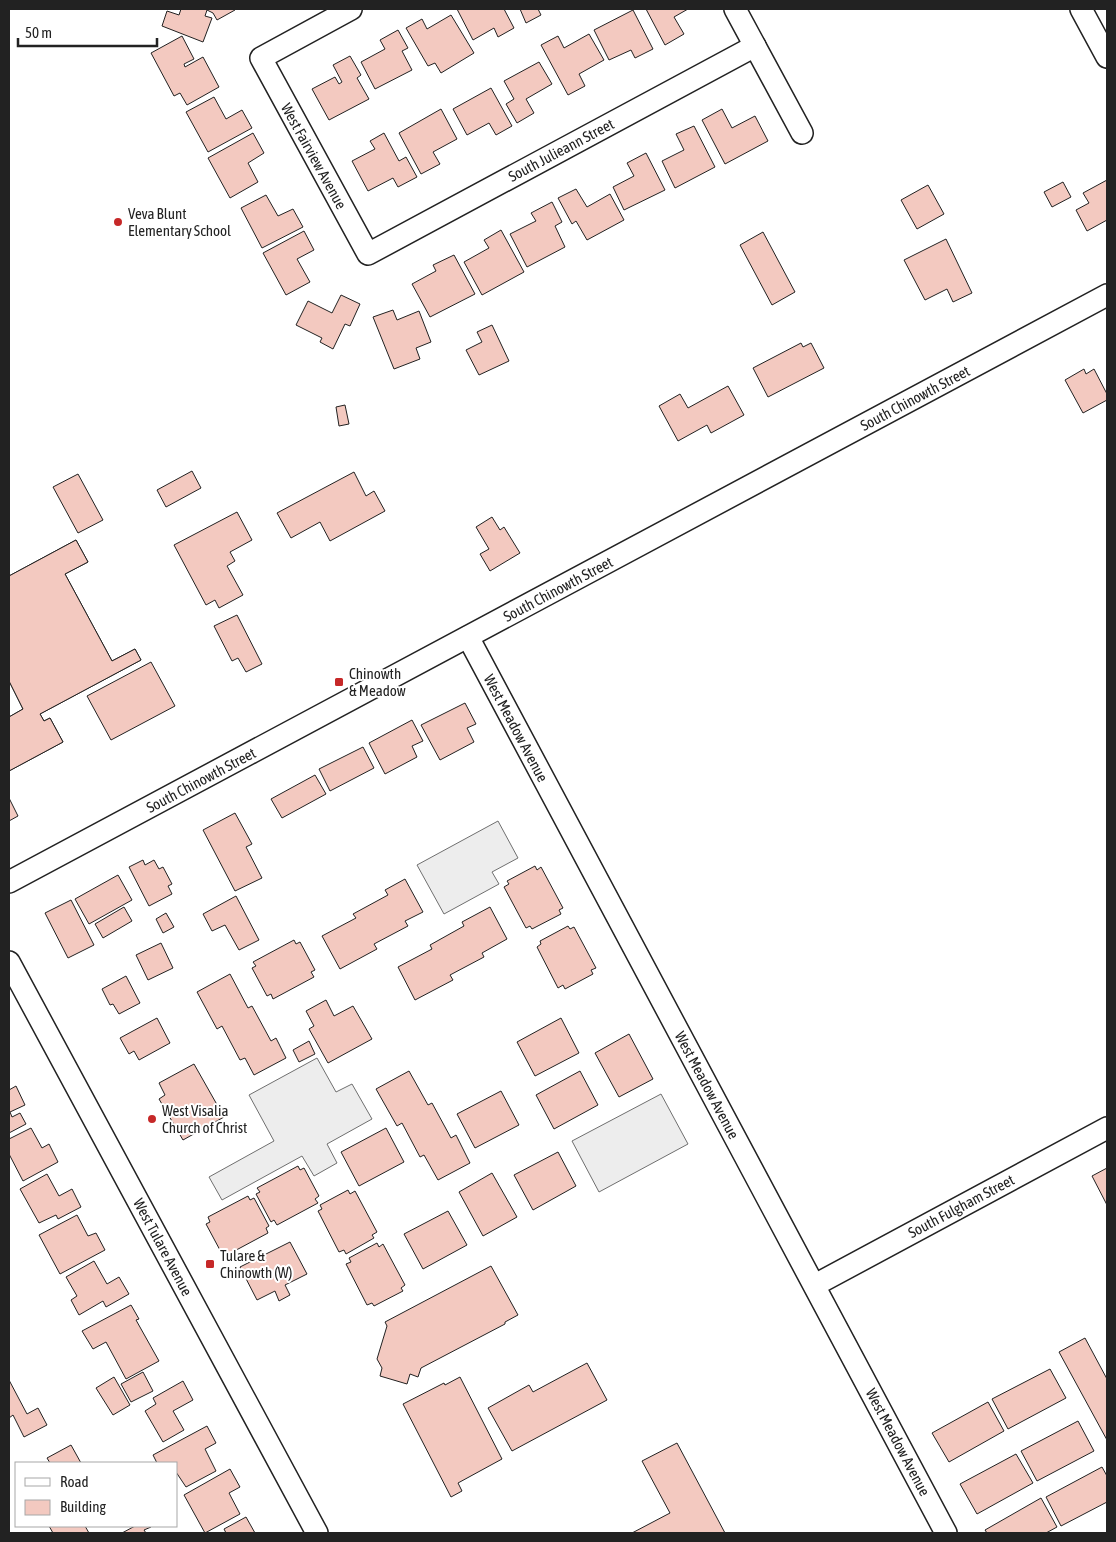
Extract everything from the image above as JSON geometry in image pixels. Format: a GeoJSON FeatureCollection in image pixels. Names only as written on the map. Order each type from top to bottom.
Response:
{"type":"FeatureCollection","features":[{"type":"Feature","properties":{"kind":"street","name":"West Fairview Avenue"},"geometry":{"type":"LineString","coordinates":[[351,9],[261,58],[368,254]]}},
{"type":"Feature","properties":{"kind":"street"},"geometry":{"type":"LineString","coordinates":[[735,9],[802,133]]}},
{"type":"Feature","properties":{"kind":"street"},"geometry":{"type":"LineString","coordinates":[[1081,9],[1107,57]]}},
{"type":"Feature","properties":{"kind":"street","name":"South Julieann Street"},"geometry":{"type":"LineString","coordinates":[[368,254],[755,46]]}},
{"type":"Feature","properties":{"kind":"street","name":"South Chinowth Street"},"geometry":{"type":"LineString","coordinates":[[9,882],[1107,295]]}},
{"type":"Feature","properties":{"kind":"street","name":"West Meadow Avenue"},"geometry":{"type":"LineString","coordinates":[[468,637],[946,1533]]}},
{"type":"Feature","properties":{"kind":"street","name":"West Tulare Avenue"},"geometry":{"type":"LineString","coordinates":[[9,962],[317,1533]]}},
{"type":"Feature","properties":{"kind":"street","name":"South Fulgham Street"},"geometry":{"type":"LineString","coordinates":[[815,1285],[1107,1128]]}},
{"type":"Feature","properties":{"kind":"shaded area"},"geometry":{"type":"Polygon","coordinates":[[[498,821],[518,858],[492,872],[499,884],[444,914],[417,865],[498,821]]]}},
{"type":"Feature","properties":{"kind":"shaded area"},"geometry":{"type":"Polygon","coordinates":[[[317,1058],[336,1092],[352,1084],[372,1119],[327,1144],[337,1163],[314,1176],[302,1156],[222,1200],[209,1177],[274,1141],[249,1095],[317,1058]]]}},
{"type":"Feature","properties":{"kind":"shaded area"},"geometry":{"type":"Polygon","coordinates":[[[661,1094],[688,1144],[599,1192],[572,1141],[661,1094]]]}},
{"type":"Feature","properties":{"kind":"building"},"geometry":{"type":"Polygon","coordinates":[[[181,9],[235,10],[217,20],[213,13],[207,10],[205,16],[212,18],[203,42],[162,26],[167,11],[179,15],[181,9]]]}},
{"type":"Feature","properties":{"kind":"building"},"geometry":{"type":"Polygon","coordinates":[[[457,9],[504,9],[514,28],[498,37],[494,28],[473,40],[457,9]]]}},
{"type":"Feature","properties":{"kind":"building"},"geometry":{"type":"Polygon","coordinates":[[[520,9],[538,9],[541,15],[526,23],[520,9]]]}},
{"type":"Feature","properties":{"kind":"building"},"geometry":{"type":"Polygon","coordinates":[[[646,9],[688,9],[674,17],[684,34],[665,45],[646,9]]]}},
{"type":"Feature","properties":{"kind":"building"},"geometry":{"type":"Polygon","coordinates":[[[633,10],[653,49],[635,58],[631,50],[609,60],[594,30],[633,10]]]}},
{"type":"Feature","properties":{"kind":"building"},"geometry":{"type":"Polygon","coordinates":[[[451,15],[474,53],[441,73],[435,63],[428,66],[406,28],[422,19],[427,29],[451,15]]]}},
{"type":"Feature","properties":{"kind":"building"},"geometry":{"type":"Polygon","coordinates":[[[398,30],[408,48],[402,51],[412,70],[375,89],[361,62],[385,49],[380,40],[398,30]]]}},
{"type":"Feature","properties":{"kind":"building"},"geometry":{"type":"Polygon","coordinates":[[[589,34],[604,60],[579,74],[585,86],[568,95],[541,45],[558,36],[564,48],[589,34]]]}},
{"type":"Feature","properties":{"kind":"building"},"geometry":{"type":"Polygon","coordinates":[[[182,36],[194,59],[184,64],[185,67],[203,57],[219,87],[187,105],[180,93],[174,96],[151,53],[182,36]]]}},
{"type":"Feature","properties":{"kind":"building"},"geometry":{"type":"Polygon","coordinates":[[[350,56],[361,75],[357,78],[369,99],[329,120],[312,89],[335,77],[339,84],[342,82],[333,65],[350,56]]]}},
{"type":"Feature","properties":{"kind":"building"},"geometry":{"type":"Polygon","coordinates":[[[539,62],[552,84],[526,99],[534,113],[517,123],[506,104],[514,99],[504,81],[539,62]]]}},
{"type":"Feature","properties":{"kind":"building"},"geometry":{"type":"Polygon","coordinates":[[[491,88],[512,126],[496,135],[489,123],[467,135],[453,109],[491,88]]]}},
{"type":"Feature","properties":{"kind":"building"},"geometry":{"type":"Polygon","coordinates":[[[214,97],[226,119],[242,110],[252,128],[208,152],[186,112],[214,97]]]}},
{"type":"Feature","properties":{"kind":"building"},"geometry":{"type":"Polygon","coordinates":[[[441,109],[457,139],[433,152],[440,164],[421,174],[399,133],[441,109]]]}},
{"type":"Feature","properties":{"kind":"building"},"geometry":{"type":"Polygon","coordinates":[[[722,109],[732,128],[755,116],[768,141],[725,164],[702,120],[722,109]]]}},
{"type":"Feature","properties":{"kind":"building"},"geometry":{"type":"Polygon","coordinates":[[[694,126],[715,167],[675,188],[662,161],[684,150],[676,134],[694,126]]]}},
{"type":"Feature","properties":{"kind":"building"},"geometry":{"type":"Polygon","coordinates":[[[253,133],[264,153],[248,163],[258,182],[230,198],[208,158],[253,133]]]}},
{"type":"Feature","properties":{"kind":"building"},"geometry":{"type":"Polygon","coordinates":[[[384,133],[399,161],[406,157],[417,177],[398,187],[393,178],[368,191],[352,161],[375,149],[370,141],[384,133]]]}},
{"type":"Feature","properties":{"kind":"building"},"geometry":{"type":"Polygon","coordinates":[[[646,153],[665,190],[624,210],[613,187],[634,176],[627,163],[646,153]]]}},
{"type":"Feature","properties":{"kind":"building"},"geometry":{"type":"Polygon","coordinates":[[[1107,180],[1107,220],[1087,231],[1076,210],[1089,203],[1083,193],[1107,180]]]}},
{"type":"Feature","properties":{"kind":"building"},"geometry":{"type":"Polygon","coordinates":[[[1063,182],[1071,197],[1052,207],[1044,192],[1063,182]]]}},
{"type":"Feature","properties":{"kind":"building"},"geometry":{"type":"Polygon","coordinates":[[[928,185],[944,214],[917,229],[901,200],[928,185]]]}},
{"type":"Feature","properties":{"kind":"building"},"geometry":{"type":"Polygon","coordinates":[[[576,189],[587,207],[610,194],[624,220],[587,240],[576,221],[572,224],[558,198],[576,189]]]}},
{"type":"Feature","properties":{"kind":"building"},"geometry":{"type":"Polygon","coordinates":[[[266,195],[278,216],[293,209],[303,227],[262,248],[241,208],[266,195]]]}},
{"type":"Feature","properties":{"kind":"building"},"geometry":{"type":"Polygon","coordinates":[[[552,202],[562,222],[555,226],[565,247],[527,267],[510,234],[536,221],[531,213],[552,202]]]}},
{"type":"Feature","properties":{"kind":"building"},"geometry":{"type":"Polygon","coordinates":[[[501,230],[524,272],[482,295],[464,262],[489,248],[484,240],[501,230]]]}},
{"type":"Feature","properties":{"kind":"building"},"geometry":{"type":"Polygon","coordinates":[[[304,231],[314,250],[297,259],[310,282],[286,295],[263,253],[304,231]]]}},
{"type":"Feature","properties":{"kind":"building"},"geometry":{"type":"Polygon","coordinates":[[[763,232],[795,292],[772,305],[740,245],[763,232]]]}},
{"type":"Feature","properties":{"kind":"building"},"geometry":{"type":"Polygon","coordinates":[[[946,239],[972,293],[953,302],[947,289],[925,300],[904,260],[946,239]]]}},
{"type":"Feature","properties":{"kind":"building"},"geometry":{"type":"Polygon","coordinates":[[[454,255],[475,294],[430,317],[412,284],[436,271],[433,265],[454,255]]]}},
{"type":"Feature","properties":{"kind":"building"},"geometry":{"type":"Polygon","coordinates":[[[341,295],[360,304],[350,326],[345,324],[333,349],[320,342],[322,338],[296,325],[308,301],[332,313],[341,295]]]}},
{"type":"Feature","properties":{"kind":"building"},"geometry":{"type":"Polygon","coordinates":[[[393,310],[397,320],[419,311],[431,342],[416,348],[420,359],[394,369],[373,317],[393,310]]]}},
{"type":"Feature","properties":{"kind":"building"},"geometry":{"type":"Polygon","coordinates":[[[492,325],[509,361],[479,375],[466,350],[482,342],[477,332],[492,325]]]}},
{"type":"Feature","properties":{"kind":"building"},"geometry":{"type":"Polygon","coordinates":[[[801,343],[803,347],[811,343],[824,368],[768,397],[753,368],[801,343]]]}},
{"type":"Feature","properties":{"kind":"building"},"geometry":{"type":"Polygon","coordinates":[[[1084,369],[1086,374],[1094,369],[1107,394],[1107,400],[1083,413],[1065,380],[1084,369]]]}},
{"type":"Feature","properties":{"kind":"building"},"geometry":{"type":"Polygon","coordinates":[[[728,386],[744,415],[711,433],[707,425],[678,441],[659,406],[680,394],[688,408],[728,386]]]}},
{"type":"Feature","properties":{"kind":"building"},"geometry":{"type":"Polygon","coordinates":[[[345,405],[349,424],[339,426],[336,407],[345,405]]]}},
{"type":"Feature","properties":{"kind":"building"},"geometry":{"type":"Polygon","coordinates":[[[192,471],[201,488],[166,507],[157,490],[192,471]]]}},
{"type":"Feature","properties":{"kind":"building"},"geometry":{"type":"Polygon","coordinates":[[[354,472],[366,496],[374,491],[385,511],[330,541],[320,522],[291,538],[277,513],[354,472]]]}},
{"type":"Feature","properties":{"kind":"building"},"geometry":{"type":"Polygon","coordinates":[[[78,474],[103,520],[78,533],[53,487],[78,474]]]}},
{"type":"Feature","properties":{"kind":"building"},"geometry":{"type":"Polygon","coordinates":[[[237,512],[252,540],[230,552],[235,561],[227,566],[243,595],[219,608],[215,600],[206,605],[174,545],[237,512]]]}},
{"type":"Feature","properties":{"kind":"building"},"geometry":{"type":"Polygon","coordinates":[[[492,517],[500,530],[504,527],[520,553],[490,571],[480,554],[489,549],[476,527],[492,517]]]}},
{"type":"Feature","properties":{"kind":"building"},"geometry":{"type":"Polygon","coordinates":[[[76,540],[88,562],[65,574],[112,661],[135,649],[141,660],[40,714],[44,721],[50,718],[63,742],[9,771],[9,717],[23,709],[9,681],[9,576],[76,540]],[[32,593],[12,604],[59,692],[79,681],[32,593]]]}},
{"type":"Feature","properties":{"kind":"building"},"geometry":{"type":"Polygon","coordinates":[[[76,540],[88,562],[65,574],[112,661],[135,649],[141,660],[40,714],[44,721],[50,718],[63,742],[9,771],[9,717],[23,709],[9,681],[9,576],[76,540]]]}},
{"type":"Feature","properties":{"kind":"building"},"geometry":{"type":"Polygon","coordinates":[[[237,615],[262,664],[246,672],[238,658],[232,661],[214,626],[237,615]]]}},
{"type":"Feature","properties":{"kind":"building"},"geometry":{"type":"Polygon","coordinates":[[[151,662],[175,706],[111,740],[87,696],[151,662]]]}},
{"type":"Feature","properties":{"kind":"building"},"geometry":{"type":"Polygon","coordinates":[[[465,703],[476,724],[467,728],[474,742],[440,760],[421,725],[465,703]]]}},
{"type":"Feature","properties":{"kind":"building"},"geometry":{"type":"Polygon","coordinates":[[[412,720],[423,741],[412,746],[417,757],[385,774],[369,743],[412,720]]]}},
{"type":"Feature","properties":{"kind":"building"},"geometry":{"type":"Polygon","coordinates":[[[363,747],[374,768],[330,791],[319,769],[363,747]]]}},
{"type":"Feature","properties":{"kind":"building"},"geometry":{"type":"Polygon","coordinates":[[[315,775],[326,794],[282,818],[271,799],[315,775]]]}},
{"type":"Feature","properties":{"kind":"building"},"geometry":{"type":"Polygon","coordinates":[[[9,798],[18,816],[9,821],[9,798]]]}},
{"type":"Feature","properties":{"kind":"building"},"geometry":{"type":"Polygon","coordinates":[[[235,813],[252,844],[246,847],[262,878],[235,891],[203,830],[235,813]]]}},
{"type":"Feature","properties":{"kind":"building"},"geometry":{"type":"Polygon","coordinates":[[[143,860],[145,865],[154,860],[159,869],[163,867],[172,884],[168,886],[172,894],[149,906],[129,867],[143,860]]]}},
{"type":"Feature","properties":{"kind":"building"},"geometry":{"type":"Polygon","coordinates":[[[535,866],[537,870],[541,867],[563,908],[559,910],[561,914],[532,929],[530,926],[526,928],[504,887],[509,884],[507,881],[535,866]]]}},
{"type":"Feature","properties":{"kind":"building"},"geometry":{"type":"Polygon","coordinates":[[[118,875],[132,900],[89,924],[75,899],[118,875]]]}},
{"type":"Feature","properties":{"kind":"building"},"geometry":{"type":"Polygon","coordinates":[[[405,879],[423,912],[405,921],[408,926],[374,944],[377,949],[340,969],[322,936],[356,918],[353,914],[388,895],[385,890],[405,879]]]}},
{"type":"Feature","properties":{"kind":"building"},"geometry":{"type":"Polygon","coordinates":[[[236,896],[259,940],[239,950],[225,925],[212,931],[203,914],[236,896]]]}},
{"type":"Feature","properties":{"kind":"building"},"geometry":{"type":"Polygon","coordinates":[[[71,900],[94,945],[68,958],[45,913],[71,900]]]}},
{"type":"Feature","properties":{"kind":"building"},"geometry":{"type":"Polygon","coordinates":[[[124,907],[132,921],[103,938],[95,924],[124,907]]]}},
{"type":"Feature","properties":{"kind":"building"},"geometry":{"type":"Polygon","coordinates":[[[490,907],[507,939],[482,953],[484,957],[450,975],[453,980],[415,1000],[398,967],[432,949],[430,945],[464,926],[462,922],[490,907]]]}},
{"type":"Feature","properties":{"kind":"building"},"geometry":{"type":"Polygon","coordinates":[[[166,913],[174,927],[163,933],[156,919],[166,913]]]}},
{"type":"Feature","properties":{"kind":"building"},"geometry":{"type":"Polygon","coordinates":[[[568,926],[570,929],[574,927],[596,968],[591,970],[593,974],[565,989],[563,985],[558,988],[537,947],[541,944],[540,941],[568,926]]]}},
{"type":"Feature","properties":{"kind":"building"},"geometry":{"type":"Polygon","coordinates":[[[294,940],[296,944],[300,942],[315,970],[311,972],[314,977],[273,999],[271,994],[267,996],[252,968],[256,966],[253,962],[294,940]]]}},
{"type":"Feature","properties":{"kind":"building"},"geometry":{"type":"Polygon","coordinates":[[[161,943],[173,968],[148,980],[136,955],[161,943]]]}},
{"type":"Feature","properties":{"kind":"building"},"geometry":{"type":"Polygon","coordinates":[[[230,974],[248,1008],[252,1006],[271,1041],[276,1038],[286,1058],[254,1075],[245,1058],[240,1060],[222,1026],[217,1029],[197,992],[230,974]]]}},
{"type":"Feature","properties":{"kind":"building"},"geometry":{"type":"Polygon","coordinates":[[[126,976],[140,1003],[119,1014],[113,1004],[110,1005],[102,989],[126,976]]]}},
{"type":"Feature","properties":{"kind":"building"},"geometry":{"type":"Polygon","coordinates":[[[326,1000],[334,1016],[353,1006],[372,1039],[328,1063],[309,1029],[314,1026],[306,1011],[326,1000]]]}},
{"type":"Feature","properties":{"kind":"building"},"geometry":{"type":"Polygon","coordinates":[[[157,1018],[170,1043],[139,1060],[134,1051],[129,1054],[120,1038],[157,1018]]]}},
{"type":"Feature","properties":{"kind":"building"},"geometry":{"type":"Polygon","coordinates":[[[561,1018],[579,1053],[535,1076],[517,1042],[561,1018]]]}},
{"type":"Feature","properties":{"kind":"building"},"geometry":{"type":"Polygon","coordinates":[[[629,1034],[653,1079],[619,1097],[595,1053],[629,1034]]]}},
{"type":"Feature","properties":{"kind":"building"},"geometry":{"type":"Polygon","coordinates":[[[309,1041],[315,1054],[299,1062],[293,1050],[309,1041]]]}},
{"type":"Feature","properties":{"kind":"building"},"geometry":{"type":"Polygon","coordinates":[[[194,1064],[224,1117],[183,1140],[159,1099],[165,1095],[159,1083],[194,1064]]]}},
{"type":"Feature","properties":{"kind":"building"},"geometry":{"type":"Polygon","coordinates":[[[409,1071],[428,1105],[432,1103],[451,1138],[456,1135],[470,1163],[438,1180],[424,1155],[420,1157],[402,1123],[397,1126],[376,1089],[409,1071]]]}},
{"type":"Feature","properties":{"kind":"building"},"geometry":{"type":"Polygon","coordinates":[[[580,1071],[598,1105],[554,1129],[536,1095],[580,1071]]]}},
{"type":"Feature","properties":{"kind":"building"},"geometry":{"type":"Polygon","coordinates":[[[16,1086],[25,1105],[10,1112],[12,1117],[20,1113],[26,1124],[9,1133],[9,1090],[16,1086]]]}},
{"type":"Feature","properties":{"kind":"building"},"geometry":{"type":"Polygon","coordinates":[[[501,1091],[519,1125],[475,1148],[457,1114],[501,1091]]]}},
{"type":"Feature","properties":{"kind":"building"},"geometry":{"type":"Polygon","coordinates":[[[31,1128],[42,1148],[49,1144],[58,1162],[23,1181],[9,1154],[9,1139],[31,1128]]]}},
{"type":"Feature","properties":{"kind":"building"},"geometry":{"type":"Polygon","coordinates":[[[386,1128],[404,1162],[359,1186],[341,1152],[386,1128]]]}},
{"type":"Feature","properties":{"kind":"building"},"geometry":{"type":"Polygon","coordinates":[[[558,1152],[576,1186],[533,1210],[514,1175],[558,1152]]]}},
{"type":"Feature","properties":{"kind":"building"},"geometry":{"type":"Polygon","coordinates":[[[298,1166],[300,1170],[304,1168],[319,1196],[315,1199],[318,1203],[277,1225],[274,1220],[271,1222],[256,1194],[260,1192],[257,1188],[298,1166]]]}},
{"type":"Feature","properties":{"kind":"building"},"geometry":{"type":"Polygon","coordinates":[[[1107,1168],[1107,1205],[1092,1176],[1107,1168]]]}},
{"type":"Feature","properties":{"kind":"building"},"geometry":{"type":"Polygon","coordinates":[[[492,1173],[517,1217],[483,1236],[459,1192],[492,1173]]]}},
{"type":"Feature","properties":{"kind":"building"},"geometry":{"type":"Polygon","coordinates":[[[47,1174],[59,1196],[72,1189],[81,1207],[58,1219],[56,1215],[39,1223],[20,1189],[47,1174]]]}},
{"type":"Feature","properties":{"kind":"building"},"geometry":{"type":"Polygon","coordinates":[[[348,1190],[350,1194],[355,1191],[377,1232],[372,1235],[374,1238],[346,1254],[344,1250],[339,1252],[318,1211],[322,1209],[320,1205],[348,1190]]]}},
{"type":"Feature","properties":{"kind":"building"},"geometry":{"type":"Polygon","coordinates":[[[248,1196],[250,1200],[254,1198],[269,1226],[266,1228],[268,1233],[227,1255],[225,1249],[221,1252],[206,1224],[210,1222],[208,1217],[248,1196]]]}},
{"type":"Feature","properties":{"kind":"building"},"geometry":{"type":"Polygon","coordinates":[[[448,1211],[467,1245],[423,1269],[404,1234],[448,1211]]]}},
{"type":"Feature","properties":{"kind":"building"},"geometry":{"type":"Polygon","coordinates":[[[77,1215],[88,1236],[96,1233],[105,1250],[60,1274],[39,1235],[77,1215]]]}},
{"type":"Feature","properties":{"kind":"building"},"geometry":{"type":"Polygon","coordinates":[[[290,1242],[307,1274],[285,1285],[290,1295],[279,1301],[275,1291],[257,1300],[240,1267],[290,1242]]]}},
{"type":"Feature","properties":{"kind":"building"},"geometry":{"type":"Polygon","coordinates":[[[377,1243],[379,1247],[383,1244],[405,1285],[401,1288],[403,1291],[374,1306],[372,1303],[367,1305],[346,1264],[351,1262],[349,1258],[377,1243]]]}},
{"type":"Feature","properties":{"kind":"building"},"geometry":{"type":"Polygon","coordinates":[[[94,1261],[107,1284],[119,1277],[129,1294],[106,1307],[103,1301],[79,1315],[71,1300],[77,1296],[66,1277],[94,1261]]]}},
{"type":"Feature","properties":{"kind":"building"},"geometry":{"type":"Polygon","coordinates":[[[491,1266],[518,1315],[505,1322],[505,1324],[421,1368],[418,1377],[410,1374],[407,1384],[380,1376],[382,1368],[377,1359],[387,1326],[385,1322],[491,1266]]]}},
{"type":"Feature","properties":{"kind":"building"},"geometry":{"type":"Polygon","coordinates":[[[131,1305],[139,1319],[136,1320],[159,1361],[126,1379],[106,1342],[93,1349],[82,1331],[131,1305]]]}},
{"type":"Feature","properties":{"kind":"building"},"geometry":{"type":"Polygon","coordinates":[[[1085,1338],[1107,1379],[1107,1440],[1059,1352],[1085,1338]]]}},
{"type":"Feature","properties":{"kind":"building"},"geometry":{"type":"Polygon","coordinates":[[[587,1363],[607,1400],[512,1451],[488,1408],[529,1385],[533,1392],[587,1363]]]}},
{"type":"Feature","properties":{"kind":"building"},"geometry":{"type":"Polygon","coordinates":[[[1050,1369],[1066,1398],[1008,1429],[992,1399],[1050,1369]]]}},
{"type":"Feature","properties":{"kind":"building"},"geometry":{"type":"Polygon","coordinates":[[[143,1372],[153,1391],[131,1402],[121,1384],[143,1372]]]}},
{"type":"Feature","properties":{"kind":"building"},"geometry":{"type":"Polygon","coordinates":[[[114,1377],[130,1405],[113,1415],[96,1388],[114,1377]]]}},
{"type":"Feature","properties":{"kind":"building"},"geometry":{"type":"Polygon","coordinates":[[[460,1377],[502,1459],[458,1483],[462,1491],[451,1497],[403,1404],[460,1377]]]}},
{"type":"Feature","properties":{"kind":"building"},"geometry":{"type":"Polygon","coordinates":[[[9,1380],[27,1414],[38,1408],[47,1425],[24,1437],[13,1415],[9,1418],[9,1380]]]}},
{"type":"Feature","properties":{"kind":"building"},"geometry":{"type":"Polygon","coordinates":[[[183,1381],[193,1400],[173,1411],[184,1430],[163,1442],[145,1411],[156,1404],[153,1398],[183,1381]]]}},
{"type":"Feature","properties":{"kind":"building"},"geometry":{"type":"Polygon","coordinates":[[[988,1402],[1004,1431],[949,1462],[932,1433],[988,1402]]]}},
{"type":"Feature","properties":{"kind":"building"},"geometry":{"type":"Polygon","coordinates":[[[1078,1421],[1094,1451],[1037,1481],[1021,1451],[1078,1421]]]}},
{"type":"Feature","properties":{"kind":"building"},"geometry":{"type":"Polygon","coordinates":[[[207,1426],[216,1443],[205,1449],[216,1471],[186,1487],[178,1475],[178,1462],[156,1462],[153,1455],[207,1426]]]}},
{"type":"Feature","properties":{"kind":"building"},"geometry":{"type":"Polygon","coordinates":[[[677,1443],[725,1533],[632,1533],[670,1513],[642,1461],[677,1443]]]}},
{"type":"Feature","properties":{"kind":"building"},"geometry":{"type":"Polygon","coordinates":[[[71,1445],[80,1462],[49,1462],[47,1458],[71,1445]]]}},
{"type":"Feature","properties":{"kind":"building"},"geometry":{"type":"Polygon","coordinates":[[[1016,1454],[1033,1483],[977,1514],[960,1484],[1016,1454]]]}},
{"type":"Feature","properties":{"kind":"building"},"geometry":{"type":"Polygon","coordinates":[[[1102,1467],[1107,1476],[1107,1502],[1061,1526],[1046,1497],[1102,1467]]]}},
{"type":"Feature","properties":{"kind":"building"},"geometry":{"type":"Polygon","coordinates":[[[230,1469],[240,1487],[229,1493],[240,1514],[205,1533],[184,1495],[230,1469]]]}},
{"type":"Feature","properties":{"kind":"building"},"geometry":{"type":"Polygon","coordinates":[[[1041,1498],[1057,1527],[1046,1533],[987,1533],[985,1530],[1041,1498]]]}},
{"type":"Feature","properties":{"kind":"building"},"geometry":{"type":"Polygon","coordinates":[[[246,1517],[255,1533],[226,1533],[224,1529],[246,1517]]]}},
{"type":"Feature","properties":{"kind":"building"},"geometry":{"type":"Polygon","coordinates":[[[50,1527],[86,1527],[89,1533],[53,1533],[50,1527]]]}},
{"type":"Feature","properties":{"kind":"building"},"geometry":{"type":"Polygon","coordinates":[[[133,1527],[151,1527],[144,1530],[146,1533],[122,1533],[133,1527]]]}},
{"type":"Feature","properties":{"kind":"place","name":"Veva Blunt Elementary School"},"geometry":{"type":"Point","coordinates":[118,222]}},
{"type":"Feature","properties":{"kind":"place","name":"Chinowth & Meadow"},"geometry":{"type":"Point","coordinates":[339,682]}},
{"type":"Feature","properties":{"kind":"place","name":"West Visalia Church of Christ"},"geometry":{"type":"Point","coordinates":[152,1119]}},
{"type":"Feature","properties":{"kind":"place","name":"Tulare & Chinowth (W)"},"geometry":{"type":"Point","coordinates":[210,1264]}}]}
